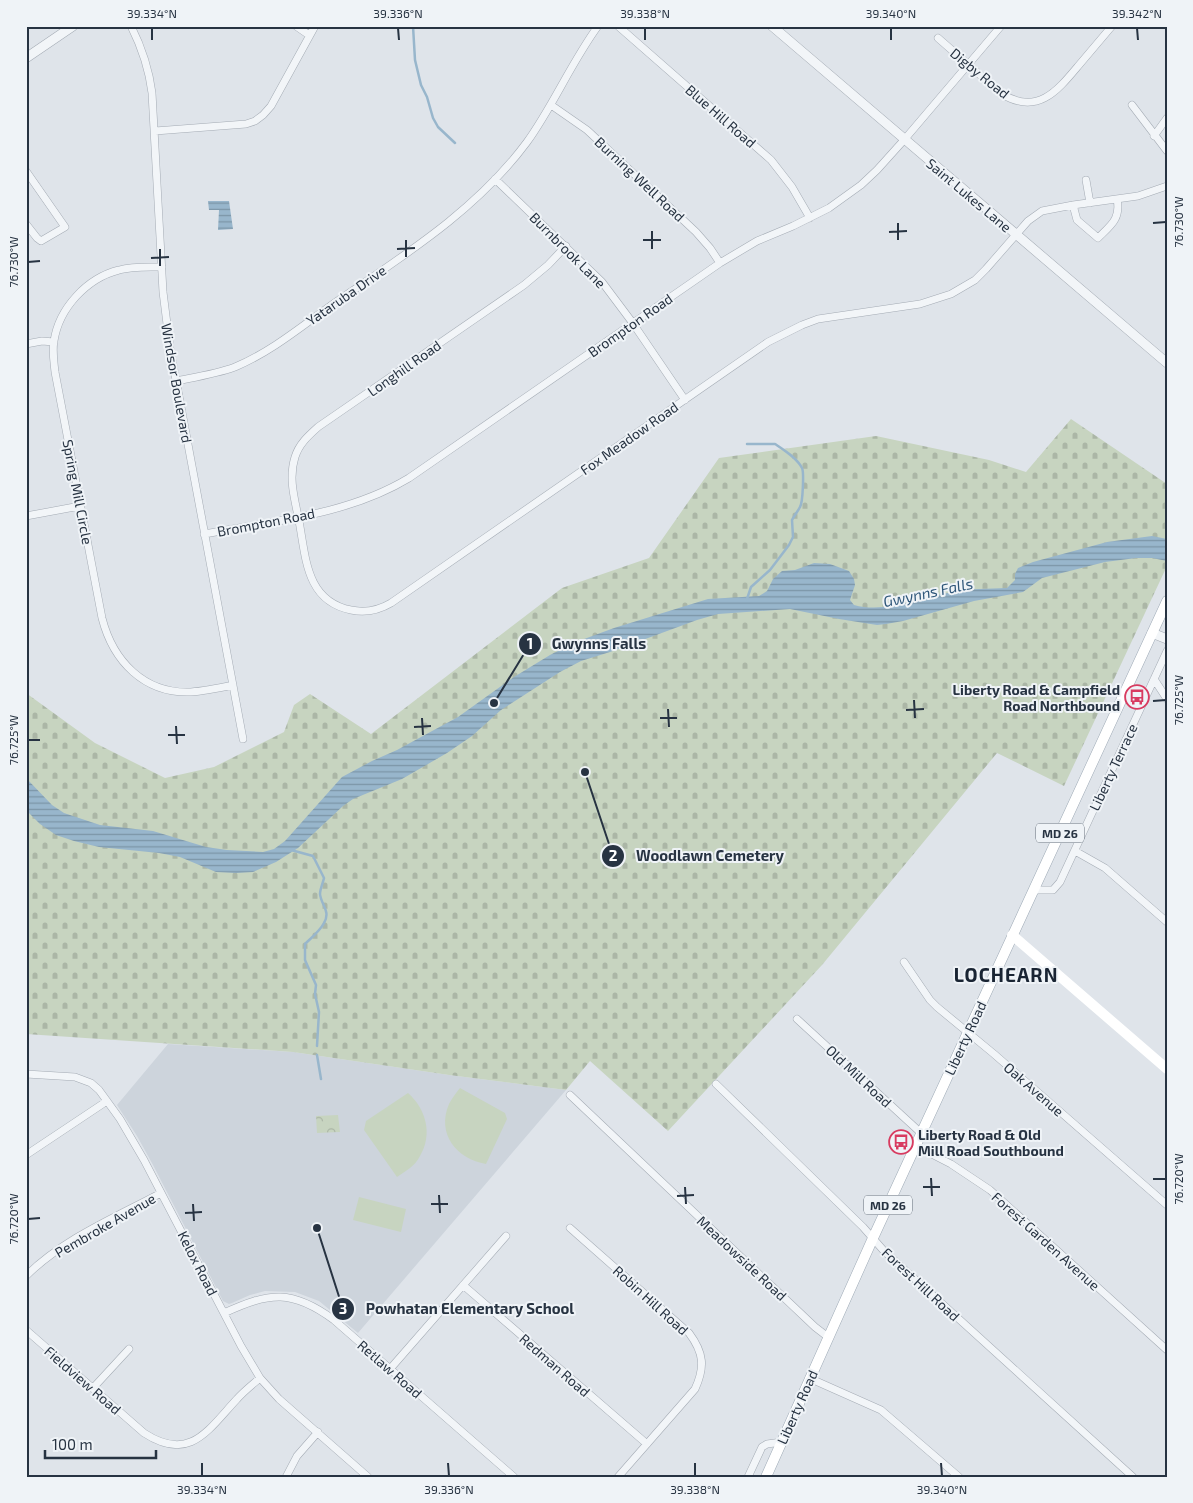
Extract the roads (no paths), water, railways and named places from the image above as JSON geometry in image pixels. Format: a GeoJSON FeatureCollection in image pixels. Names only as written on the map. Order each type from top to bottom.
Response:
{"type":"FeatureCollection","features":[{"type":"Feature","properties":{"kind":"main road","name":"Liberty Road"},"geometry":{"type":"LineString","coordinates":[[766,1477],[873,1238],[1167,601]]}},
{"type":"Feature","properties":{"kind":"main road"},"geometry":{"type":"LineString","coordinates":[[1012,935],[1167,1070]]}},
{"type":"Feature","properties":{"kind":"street"},"geometry":{"type":"LineString","coordinates":[[26,58],[73,26]]}},
{"type":"Feature","properties":{"kind":"street","name":"Windsor Boulevard"},"geometry":{"type":"LineString","coordinates":[[131,26],[150,73],[165,310],[176,381],[243,740]]}},
{"type":"Feature","properties":{"kind":"street"},"geometry":{"type":"LineString","coordinates":[[296,26],[309,35]]}},
{"type":"Feature","properties":{"kind":"street"},"geometry":{"type":"LineString","coordinates":[[155,131],[238,126],[255,121],[270,106],[315,26]]}},
{"type":"Feature","properties":{"kind":"street","name":"Yataruba Drive"},"geometry":{"type":"LineString","coordinates":[[176,381],[235,367],[266,351],[442,228],[471,204],[496,179],[526,142],[551,105],[598,26]]}},
{"type":"Feature","properties":{"kind":"street","name":"Blue Hill Road"},"geometry":{"type":"LineString","coordinates":[[618,26],[771,160],[792,187],[810,218]]}},
{"type":"Feature","properties":{"kind":"street","name":"Saint Lukes Lane"},"geometry":{"type":"LineString","coordinates":[[772,26],[1167,363]]}},
{"type":"Feature","properties":{"kind":"street","name":"Brompton Road"},"geometry":{"type":"LineString","coordinates":[[204,534],[357,503],[394,487],[720,263],[757,241],[810,218],[846,197],[877,170],[1001,26]]}},
{"type":"Feature","properties":{"kind":"street","name":"Digby Road"},"geometry":{"type":"LineString","coordinates":[[938,38],[1011,100],[1021,102],[1038,101],[1060,88],[1112,26]]}},
{"type":"Feature","properties":{"kind":"street","name":"Burning Well Road"},"geometry":{"type":"LineString","coordinates":[[551,105],[592,134],[696,232],[720,263]]}},
{"type":"Feature","properties":{"kind":"street"},"geometry":{"type":"LineString","coordinates":[[1132,106],[1167,151]]}},
{"type":"Feature","properties":{"kind":"street"},"geometry":{"type":"LineString","coordinates":[[1154,136],[1167,118]]}},
{"type":"Feature","properties":{"kind":"street"},"geometry":{"type":"LineString","coordinates":[[26,171],[65,227],[41,241],[26,224]]}},
{"type":"Feature","properties":{"kind":"street","name":"Burnbrook Lane"},"geometry":{"type":"LineString","coordinates":[[496,179],[602,282],[632,322],[685,400]]}},
{"type":"Feature","properties":{"kind":"street"},"geometry":{"type":"LineString","coordinates":[[1086,180],[1090,203]]}},
{"type":"Feature","properties":{"kind":"street","name":"Fox Meadow Road"},"geometry":{"type":"LineString","coordinates":[[298,516],[308,568],[320,594],[343,608],[375,610],[392,603],[768,342],[802,325],[836,316],[920,304],[951,294],[975,280],[1028,221],[1042,211],[1138,196],[1167,186]]}},
{"type":"Feature","properties":{"kind":"street"},"geometry":{"type":"LineString","coordinates":[[1073,205],[1078,220],[1098,238],[1118,215],[1117,199]]}},
{"type":"Feature","properties":{"kind":"street","name":"Longhill Road"},"geometry":{"type":"LineString","coordinates":[[298,516],[293,489],[293,466],[301,444],[308,436],[318,427],[524,285],[548,265],[566,246]]}},
{"type":"Feature","properties":{"kind":"street","name":"Spring Mill Circle"},"geometry":{"type":"LineString","coordinates":[[162,267],[121,269],[94,280],[72,302],[64,314],[54,342],[55,372],[102,618],[109,642],[116,654],[137,675],[151,684],[164,689],[190,692],[233,685]]}},
{"type":"Feature","properties":{"kind":"street"},"geometry":{"type":"LineString","coordinates":[[26,344],[42,341],[54,342]]}},
{"type":"Feature","properties":{"kind":"street"},"geometry":{"type":"LineString","coordinates":[[26,516],[80,506]]}},
{"type":"Feature","properties":{"kind":"street"},"geometry":{"type":"LineString","coordinates":[[1152,633],[1167,639]]}},
{"type":"Feature","properties":{"kind":"street","name":"Liberty Terrace"},"geometry":{"type":"LineString","coordinates":[[1033,890],[1050,891],[1057,887],[1167,651]]}},
{"type":"Feature","properties":{"kind":"street"},"geometry":{"type":"LineString","coordinates":[[1154,679],[1167,699]]}},
{"type":"Feature","properties":{"kind":"street"},"geometry":{"type":"LineString","coordinates":[[1075,851],[1105,868],[1167,922]]}},
{"type":"Feature","properties":{"kind":"street","name":"Oak Avenue"},"geometry":{"type":"LineString","coordinates":[[904,962],[930,1000],[1167,1205]]}},
{"type":"Feature","properties":{"kind":"street","name":"Old Mill Road"},"geometry":{"type":"LineString","coordinates":[[797,1019],[922,1133]]}},
{"type":"Feature","properties":{"kind":"street","name":"Kelox Road"},"geometry":{"type":"LineString","coordinates":[[26,1074],[82,1079],[91,1083],[107,1101],[132,1138],[162,1192],[224,1314],[260,1378],[284,1404],[368,1477]]}},
{"type":"Feature","properties":{"kind":"street","name":"Forest Hill Road"},"geometry":{"type":"LineString","coordinates":[[716,1084],[873,1238],[884,1252],[1133,1477]]}},
{"type":"Feature","properties":{"kind":"street","name":"Meadowside Road"},"geometry":{"type":"LineString","coordinates":[[570,1095],[815,1327],[828,1337]]}},
{"type":"Feature","properties":{"kind":"street"},"geometry":{"type":"LineString","coordinates":[[26,1155],[107,1101]]}},
{"type":"Feature","properties":{"kind":"street","name":"Forest Garden Avenue"},"geometry":{"type":"LineString","coordinates":[[916,1146],[951,1164],[990,1190],[1167,1350]]}},
{"type":"Feature","properties":{"kind":"street","name":"Pembroke Avenue"},"geometry":{"type":"LineString","coordinates":[[26,1276],[41,1262],[78,1237],[162,1192]]}},
{"type":"Feature","properties":{"kind":"street","name":"Robin Hill Road"},"geometry":{"type":"LineString","coordinates":[[570,1228],[689,1333],[699,1348],[702,1358],[702,1369],[695,1389],[618,1477]]}},
{"type":"Feature","properties":{"kind":"street"},"geometry":{"type":"LineString","coordinates":[[390,1369],[506,1236]]}},
{"type":"Feature","properties":{"kind":"street","name":"Redman Road"},"geometry":{"type":"LineString","coordinates":[[463,1285],[646,1444]]}},
{"type":"Feature","properties":{"kind":"street","name":"Retlaw Road"},"geometry":{"type":"LineString","coordinates":[[224,1314],[258,1299],[270,1297],[296,1299],[309,1303],[322,1311],[514,1477]]}},
{"type":"Feature","properties":{"kind":"street","name":"Fieldview Road"},"geometry":{"type":"LineString","coordinates":[[26,1330],[144,1433],[169,1445],[180,1445],[208,1432],[237,1398],[260,1378]]}},
{"type":"Feature","properties":{"kind":"street"},"geometry":{"type":"LineString","coordinates":[[93,1388],[129,1349]]}},
{"type":"Feature","properties":{"kind":"street"},"geometry":{"type":"LineString","coordinates":[[809,1378],[881,1410],[959,1477]]}},
{"type":"Feature","properties":{"kind":"street"},"geometry":{"type":"LineString","coordinates":[[286,1477],[297,1456],[318,1432]]}},
{"type":"Feature","properties":{"kind":"street"},"geometry":{"type":"LineString","coordinates":[[748,1477],[762,1448],[767,1444],[782,1442]]}},
{"type":"Feature","properties":{"kind":"water"},"geometry":{"type":"Polygon","coordinates":[[[208,201],[229,201],[233,229],[218,230],[219,210],[209,210],[208,201]]]}},
{"type":"Feature","properties":{"kind":"water","name":"Gwynns Falls"},"geometry":{"type":"Polygon","coordinates":[[[1152,536],[1167,539],[1167,561],[1152,558],[1136,558],[1105,562],[1042,578],[1023,592],[974,601],[903,621],[877,625],[790,609],[718,614],[581,661],[560,672],[501,710],[472,736],[447,753],[402,779],[353,799],[298,848],[276,862],[253,872],[216,872],[180,857],[99,847],[74,841],[56,835],[40,824],[26,810],[26,778],[52,805],[64,813],[100,825],[153,831],[206,847],[263,852],[274,849],[285,841],[342,777],[458,717],[514,677],[550,655],[576,642],[614,628],[708,599],[759,596],[767,591],[773,579],[782,571],[795,570],[814,563],[830,564],[849,571],[855,585],[850,600],[854,605],[866,607],[891,606],[960,591],[1007,588],[1015,580],[1018,568],[1033,562],[1107,542],[1152,536]]]}},
{"type":"Feature","properties":{"kind":"waterway"},"geometry":{"type":"LineString","coordinates":[[413,26],[415,60],[421,85],[438,127],[455,143]]}},
{"type":"Feature","properties":{"kind":"waterway"},"geometry":{"type":"LineString","coordinates":[[747,444],[775,444],[790,454],[800,464],[803,471],[803,481],[801,504],[792,520],[793,537],[770,570],[751,587],[747,599]]}},
{"type":"Feature","properties":{"kind":"waterway"},"geometry":{"type":"LineString","coordinates":[[291,850],[313,856],[324,878],[320,894],[326,911],[326,919],[320,929],[305,944],[305,960],[316,985],[315,994],[319,1012],[317,1046]]}},
{"type":"Feature","properties":{"kind":"waterway"},"geometry":{"type":"LineString","coordinates":[[317,1055],[321,1079]]}},
{"type":"Feature","properties":{"kind":"place","name":"Liberty Road & Campfield Road Northbound"},"geometry":{"type":"Point","coordinates":[1137,697]}},
{"type":"Feature","properties":{"kind":"place","name":"Gwynns Falls"},"geometry":{"type":"Point","coordinates":[494,703]}},
{"type":"Feature","properties":{"kind":"place","name":"Woodlawn Cemetery"},"geometry":{"type":"Point","coordinates":[585,772]}},
{"type":"Feature","properties":{"kind":"place","name":"Liberty Road & Old Mill Road Southbound"},"geometry":{"type":"Point","coordinates":[901,1142]}},
{"type":"Feature","properties":{"kind":"place","name":"Powhatan Elementary School"},"geometry":{"type":"Point","coordinates":[317,1228]}},
{"type":"Feature","properties":{"kind":"district","name":"LOCHEARN"},"geometry":{"type":"Point","coordinates":[1006,974]}}]}
